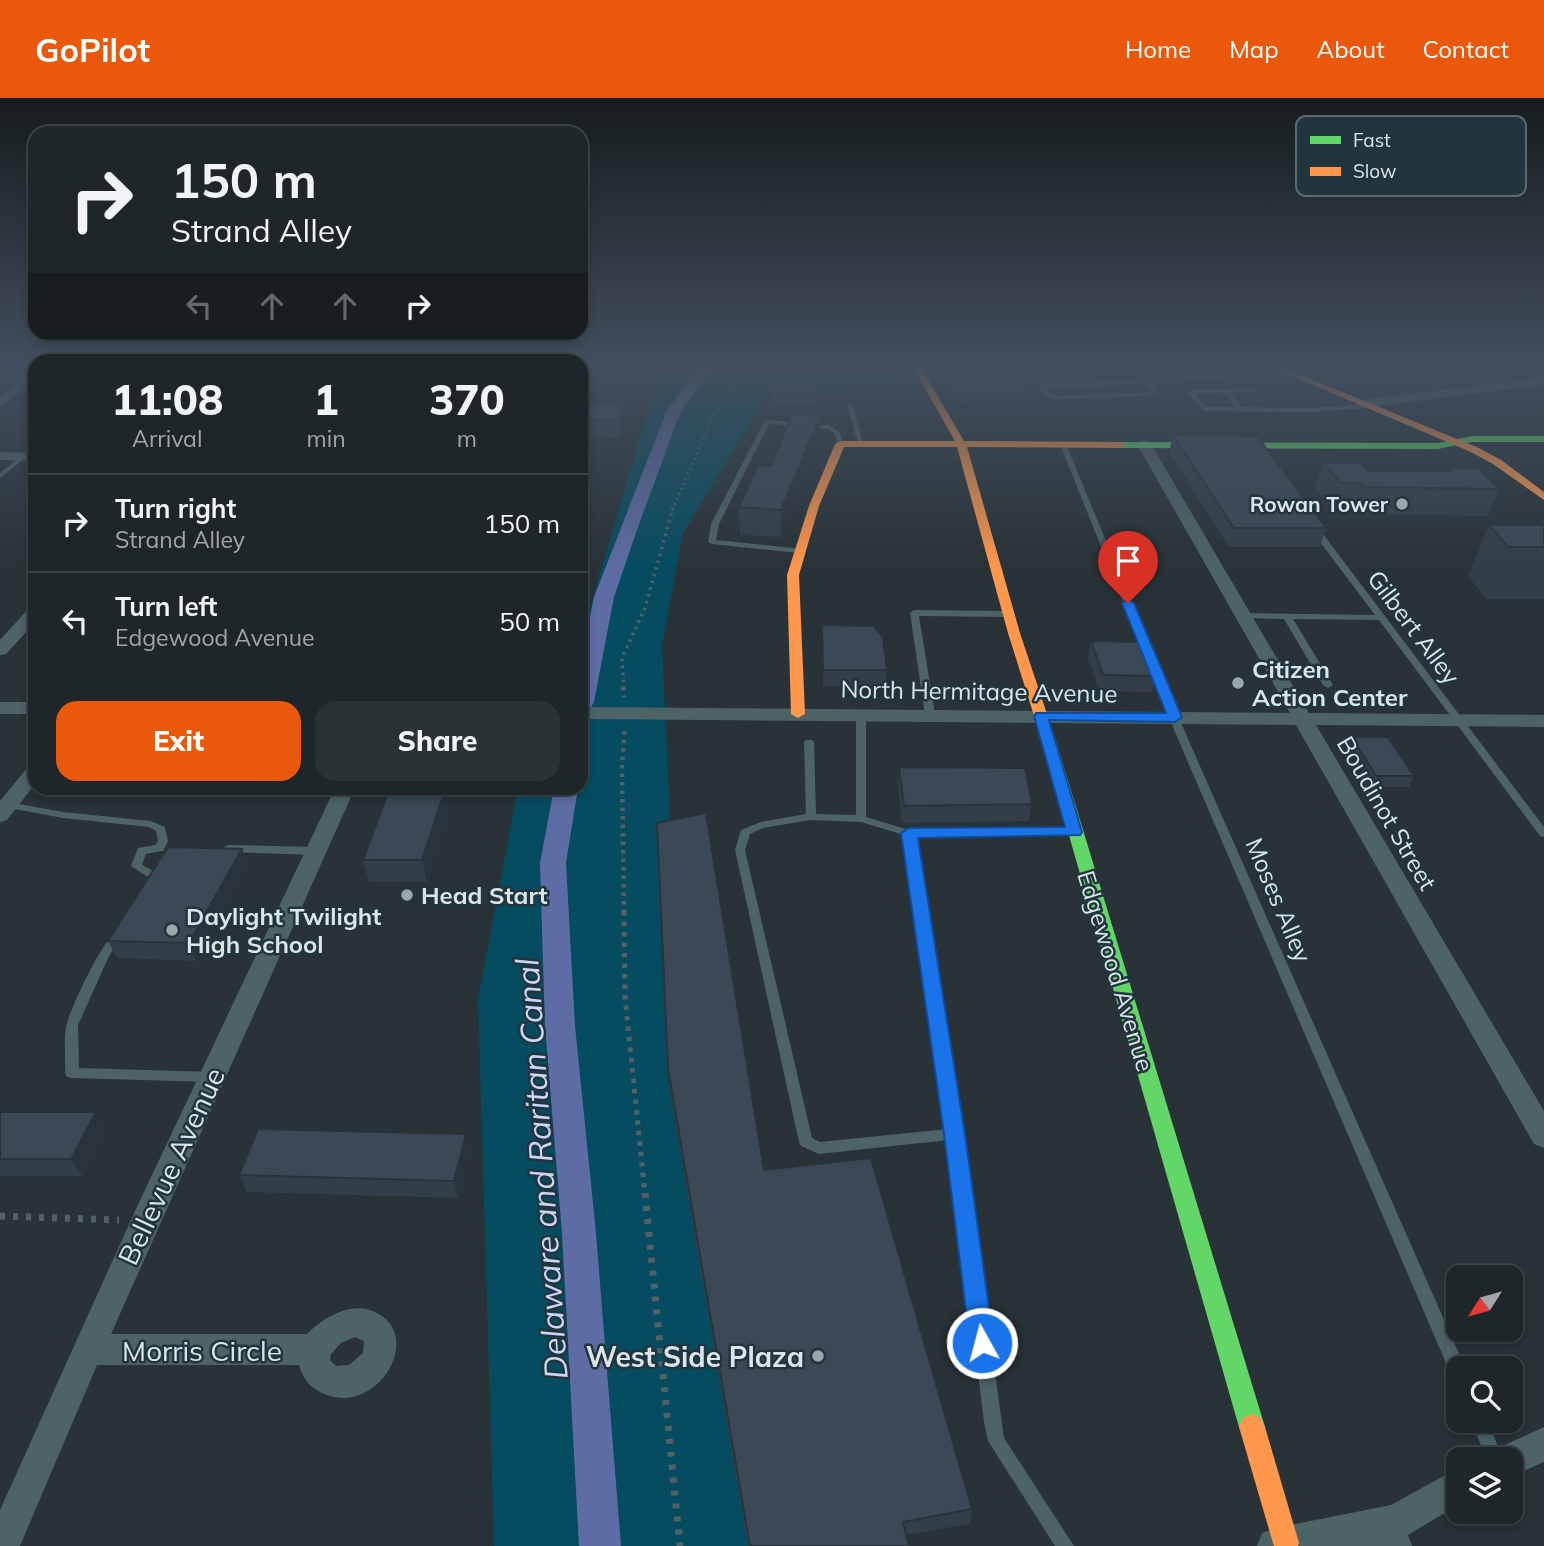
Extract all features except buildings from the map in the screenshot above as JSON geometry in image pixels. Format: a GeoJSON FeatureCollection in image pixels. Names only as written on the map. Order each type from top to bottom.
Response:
{"type":"FeatureCollection","features":[{"type":"Feature","properties":{"kind":"street","name":"Edgewood Avenue"},"geometry":{"type":"LineString","coordinates":[[955,434],[961,444],[1041,716],[1280,1545]]}},
{"type":"Feature","properties":{"kind":"street"},"geometry":{"type":"LineString","coordinates":[[1435,434],[1497,462],[1544,497]]}},
{"type":"Feature","properties":{"kind":"street"},"geometry":{"type":"LineString","coordinates":[[799,714],[793,575],[798,551],[826,471],[840,444],[1144,444],[1254,448],[1438,446],[1472,439],[1544,439]]}},
{"type":"Feature","properties":{"kind":"street","name":"Boudinot Street"},"geometry":{"type":"LineString","coordinates":[[1144,444],[1544,1136]]}},
{"type":"Feature","properties":{"kind":"street"},"geometry":{"type":"LineString","coordinates":[[0,456],[28,457]]}},
{"type":"Feature","properties":{"kind":"street"},"geometry":{"type":"LineString","coordinates":[[0,650],[28,620]]}},
{"type":"Feature","properties":{"kind":"street"},"geometry":{"type":"LineString","coordinates":[[0,708],[28,708]]}},
{"type":"Feature","properties":{"kind":"street","name":"North Hermitage Avenue"},"geometry":{"type":"LineString","coordinates":[[588,713],[1544,721]]}},
{"type":"Feature","properties":{"kind":"street"},"geometry":{"type":"LineString","coordinates":[[4,810],[28,780]]}},
{"type":"Feature","properties":{"kind":"street","name":"Bellevue Avenue"},"geometry":{"type":"LineString","coordinates":[[2,1546],[145,1220],[342,795]]}},
{"type":"Feature","properties":{"kind":"street","name":"Morris Circle"},"geometry":{"type":"LineString","coordinates":[[89,1350],[314,1349]]}},
{"type":"Feature","properties":{"kind":"street"},"geometry":{"type":"LineString","coordinates":[[1523,1454],[1544,1444]]}},
{"type":"Feature","properties":{"kind":"street"},"geometry":{"type":"LineString","coordinates":[[1280,1545],[1389,1536],[1397,1522],[1446,1492]]}},
{"type":"Feature","properties":{"kind":"lane"},"geometry":{"type":"LineString","coordinates":[[761,434],[715,524],[712,542],[798,551]]}},
{"type":"Feature","properties":{"kind":"lane"},"geometry":{"type":"LineString","coordinates":[[837,434],[840,444]]}},
{"type":"Feature","properties":{"kind":"lane"},"geometry":{"type":"LineString","coordinates":[[858,434],[861,443]]}},
{"type":"Feature","properties":{"kind":"lane","name":"Moses Alley"},"geometry":{"type":"LineString","coordinates":[[1063,444],[1259,917],[1451,1356]]}},
{"type":"Feature","properties":{"kind":"lane"},"geometry":{"type":"LineString","coordinates":[[0,476],[28,458]]}},
{"type":"Feature","properties":{"kind":"lane","name":"Gilbert Alley"},"geometry":{"type":"LineString","coordinates":[[1309,521],[1544,834]]}},
{"type":"Feature","properties":{"kind":"lane"},"geometry":{"type":"LineString","coordinates":[[930,715],[914,613],[1009,614]]}},
{"type":"Feature","properties":{"kind":"lane"},"geometry":{"type":"LineString","coordinates":[[1244,616],[1381,618]]}},
{"type":"Feature","properties":{"kind":"lane"},"geometry":{"type":"LineString","coordinates":[[1287,617],[1328,685]]}},
{"type":"Feature","properties":{"kind":"lane"},"geometry":{"type":"LineString","coordinates":[[861,715],[861,819]]}},
{"type":"Feature","properties":{"kind":"lane"},"geometry":{"type":"LineString","coordinates":[[809,742],[811,817]]}},
{"type":"Feature","properties":{"kind":"lane"},"geometry":{"type":"LineString","coordinates":[[4,810],[151,824],[161,829],[166,848],[142,851],[136,866],[154,876],[142,896]]}},
{"type":"Feature","properties":{"kind":"lane"},"geometry":{"type":"LineString","coordinates":[[955,1134],[819,1148],[806,1142],[740,850],[745,832],[761,825],[811,817],[861,819],[909,833],[1074,832]]}},
{"type":"Feature","properties":{"kind":"lane"},"geometry":{"type":"LineString","coordinates":[[909,833],[955,1134],[996,1441],[1065,1546]]}},
{"type":"Feature","properties":{"kind":"lane"},"geometry":{"type":"LineString","coordinates":[[221,849],[316,851]]}},
{"type":"Feature","properties":{"kind":"lane"},"geometry":{"type":"LineString","coordinates":[[124,926],[104,954],[72,1025],[72,1073],[212,1077]]}},
{"type":"Feature","properties":{"kind":"path"},"geometry":{"type":"LineString","coordinates":[[680,1546],[625,997],[622,766],[618,714],[624,699],[622,658],[645,608],[676,497],[705,434]]}},
{"type":"Feature","properties":{"kind":"path"},"geometry":{"type":"LineString","coordinates":[[0,1216],[145,1220]]}},
{"type":"Feature","properties":{"kind":"shaded area"},"geometry":{"type":"Polygon","coordinates":[[[641,434],[743,434],[683,533],[662,645],[681,1053],[757,1546],[494,1546],[478,999],[517,795],[588,795],[588,615],[641,434]]]}},
{"type":"Feature","properties":{"kind":"waterway","name":"Delaware and Raritan Canal"},"geometry":{"type":"LineString","coordinates":[[588,677],[604,597],[665,434]]}},
{"type":"Feature","properties":{"kind":"waterway","name":"Delaware and Raritan Canal"},"geometry":{"type":"LineString","coordinates":[[565,795],[553,863],[560,1026],[579,1233],[600,1546]]}},
{"type":"Feature","properties":{"kind":"traffic: fast"},"geometry":{"type":"LineString","coordinates":[[1121,445],[1438,446],[1472,439],[1544,439]]}},
{"type":"Feature","properties":{"kind":"traffic: fast"},"geometry":{"type":"LineString","coordinates":[[1048,738],[1252,1427]]}},
{"type":"Feature","properties":{"kind":"traffic: slow"},"geometry":{"type":"LineString","coordinates":[[955,434],[961,444],[1014,633],[1048,738]]}},
{"type":"Feature","properties":{"kind":"traffic: slow"},"geometry":{"type":"LineString","coordinates":[[1435,434],[1497,462],[1544,497]]}},
{"type":"Feature","properties":{"kind":"traffic: slow"},"geometry":{"type":"LineString","coordinates":[[798,714],[793,575],[814,506],[840,444],[1121,445]]}},
{"type":"Feature","properties":{"kind":"traffic: slow"},"geometry":{"type":"LineString","coordinates":[[1252,1427],[1286,1543]]}},
{"type":"Feature","properties":{"kind":"place","name":"Rowan Tower"},"geometry":{"type":"Point","coordinates":[1402,504]}},
{"type":"Feature","properties":{"kind":"place","name":"Citizen Action Center"},"geometry":{"type":"Point","coordinates":[1238,683]}},
{"type":"Feature","properties":{"kind":"place","name":"Head Start"},"geometry":{"type":"Point","coordinates":[407,895]}},
{"type":"Feature","properties":{"kind":"place","name":"Daylight Twilight High School"},"geometry":{"type":"Point","coordinates":[172,930]}},
{"type":"Feature","properties":{"kind":"place","name":"West Side Plaza"},"geometry":{"type":"Point","coordinates":[818,1356]}},
{"type":"Feature","properties":{"kind":"route"},"geometry":{"type":"LineString","coordinates":[[982,1343],[955,1134],[909,833],[1074,832],[1041,716],[1175,717],[1128,603]]}}]}
